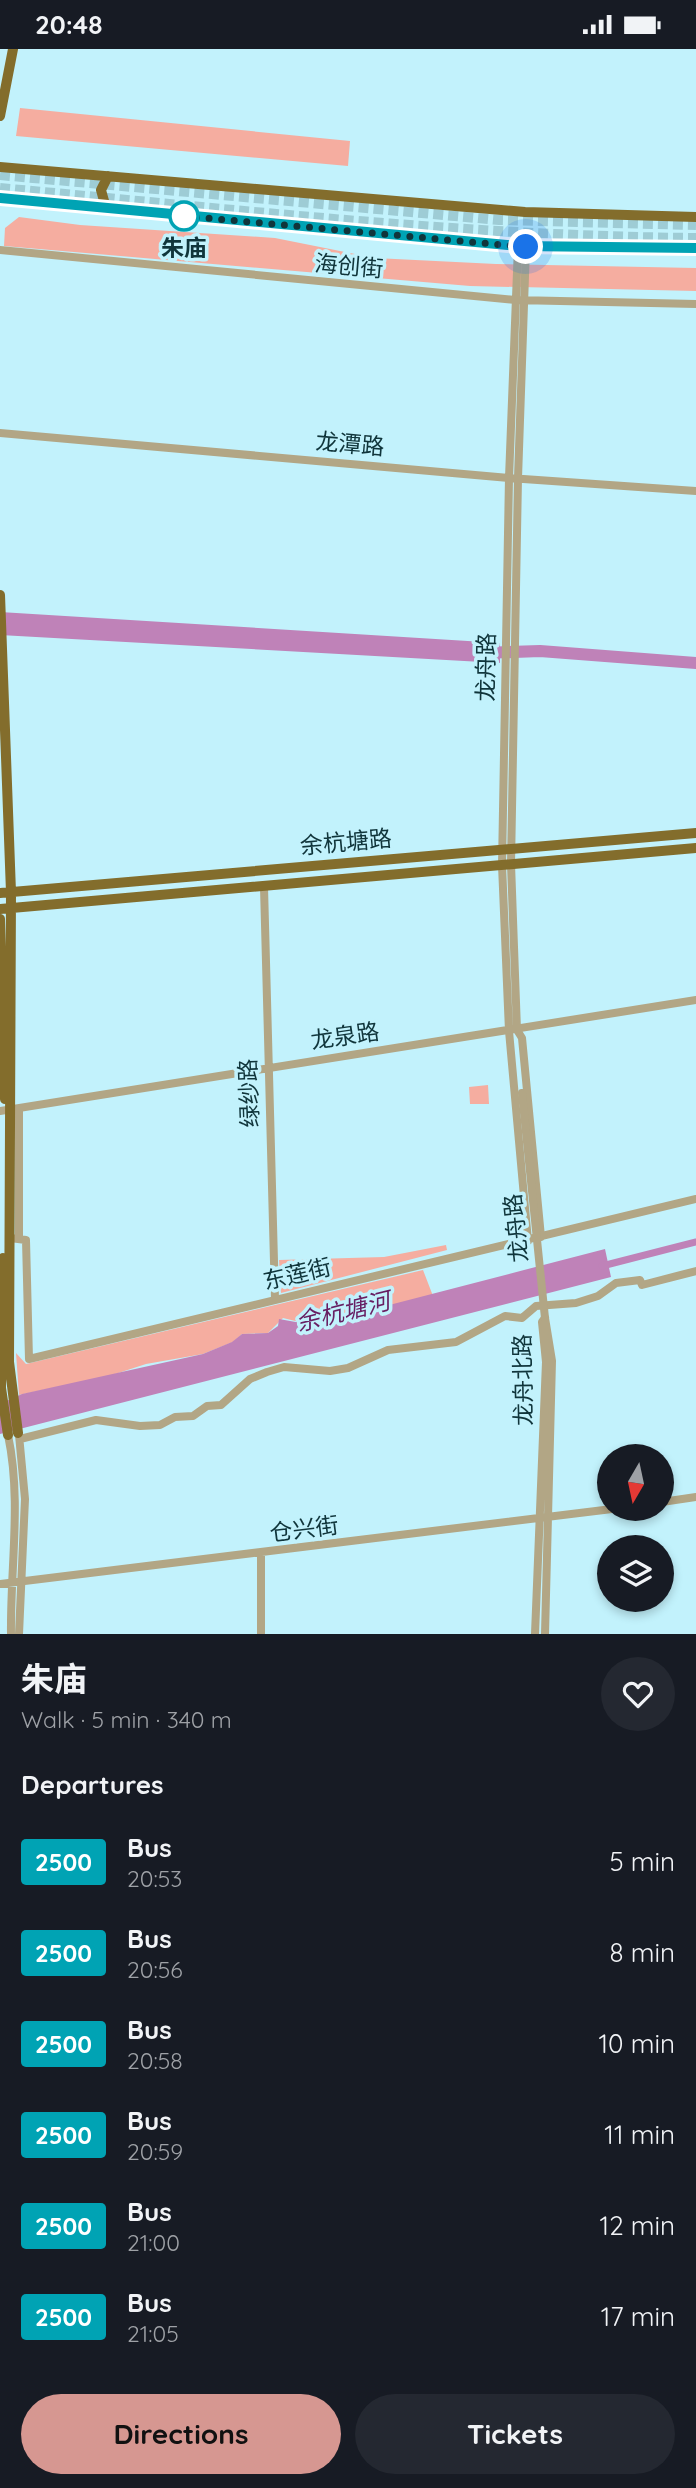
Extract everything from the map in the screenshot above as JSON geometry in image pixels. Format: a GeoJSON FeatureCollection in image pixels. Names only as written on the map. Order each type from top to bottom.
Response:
{"type":"FeatureCollection","features":[{"type":"Feature","properties":{"kind":"main road"},"geometry":{"type":"LineString","coordinates":[[0,116],[13,49]]}},
{"type":"Feature","properties":{"kind":"main road"},"geometry":{"type":"LineString","coordinates":[[0,167],[525,212],[696,217]]}},
{"type":"Feature","properties":{"kind":"main road"},"geometry":{"type":"LineString","coordinates":[[106,208],[101,190],[108,177]]}},
{"type":"Feature","properties":{"kind":"main road"},"geometry":{"type":"LineString","coordinates":[[0,198],[522,247],[696,248]]}},
{"type":"Feature","properties":{"kind":"main road"},"geometry":{"type":"LineString","coordinates":[[0,595],[9,1111],[5,1387],[15,1436]]}},
{"type":"Feature","properties":{"kind":"main road","name":"余杭塘路"},"geometry":{"type":"LineString","coordinates":[[6,893],[696,833]]}},
{"type":"Feature","properties":{"kind":"main road","name":"余杭塘路"},"geometry":{"type":"LineString","coordinates":[[6,908],[696,848]]}},
{"type":"Feature","properties":{"kind":"main road"},"geometry":{"type":"LineString","coordinates":[[0,919],[15,1239],[5,1387]]}},
{"type":"Feature","properties":{"kind":"street","name":"龙舟路"},"geometry":{"type":"LineString","coordinates":[[522,247],[514,478],[507,865],[515,1087],[528,1241]]}},
{"type":"Feature","properties":{"kind":"street","name":"海创街"},"geometry":{"type":"LineString","coordinates":[[0,250],[520,301],[696,304]]}},
{"type":"Feature","properties":{"kind":"street","name":"龙潭路"},"geometry":{"type":"LineString","coordinates":[[0,433],[514,478],[696,491]]}},
{"type":"Feature","properties":{"kind":"street","name":"绿纱路"},"geometry":{"type":"LineString","coordinates":[[264,887],[275,1299]]}},
{"type":"Feature","properties":{"kind":"street","name":"龙泉路"},"geometry":{"type":"LineString","coordinates":[[9,1111],[268,1067],[696,1000]]}},
{"type":"Feature","properties":{"kind":"street","name":"龙舟路"},"geometry":{"type":"LineString","coordinates":[[513,1030],[522,1038],[541,1237]]}},
{"type":"Feature","properties":{"kind":"street","name":"龙舟路"},"geometry":{"type":"LineString","coordinates":[[527,1080],[522,1093],[545,1318]]}},
{"type":"Feature","properties":{"kind":"street"},"geometry":{"type":"LineString","coordinates":[[515,1087],[522,1093]]}},
{"type":"Feature","properties":{"kind":"street","name":"东莲街"},"geometry":{"type":"LineString","coordinates":[[15,1239],[26,1240],[29,1359],[696,1199]]}},
{"type":"Feature","properties":{"kind":"street"},"geometry":{"type":"LineString","coordinates":[[15,1436],[96,1420],[140,1426],[160,1425],[176,1417],[187,1418],[207,1406],[221,1405],[250,1379],[284,1367],[321,1371],[348,1368],[388,1350],[456,1342],[494,1320],[505,1316],[523,1318],[536,1306],[576,1303],[598,1296],[616,1283],[640,1280],[642,1285],[696,1271]]}},
{"type":"Feature","properties":{"kind":"street","name":"龙舟北路"},"geometry":{"type":"LineString","coordinates":[[535,1634],[545,1517],[552,1361],[545,1318]]}},
{"type":"Feature","properties":{"kind":"street"},"geometry":{"type":"LineString","coordinates":[[15,1436],[25,1499],[19,1634]]}},
{"type":"Feature","properties":{"kind":"street"},"geometry":{"type":"LineString","coordinates":[[11,1634],[10,1582],[16,1518],[15,1436]]}},
{"type":"Feature","properties":{"kind":"street"},"geometry":{"type":"LineString","coordinates":[[674,1500],[696,1497]]}},
{"type":"Feature","properties":{"kind":"street","name":"仓兴街"},"geometry":{"type":"LineString","coordinates":[[0,1584],[153,1563],[261,1554],[597,1511]]}},
{"type":"Feature","properties":{"kind":"street","name":"龙舟北路"},"geometry":{"type":"LineString","coordinates":[[545,1517],[545,1634]]}},
{"type":"Feature","properties":{"kind":"street"},"geometry":{"type":"LineString","coordinates":[[261,1554],[261,1634]]}},
{"type":"Feature","properties":{"kind":"shaded area"},"geometry":{"type":"Polygon","coordinates":[[[20,108],[350,141],[348,166],[16,136],[20,108]]]}},
{"type":"Feature","properties":{"kind":"shaded area"},"geometry":{"type":"Polygon","coordinates":[[[19,217],[80,225],[275,238],[375,258],[496,264],[696,268],[696,291],[470,286],[4,246],[5,228],[19,217]]]}},
{"type":"Feature","properties":{"kind":"shaded area"},"geometry":{"type":"Polygon","coordinates":[[[0,612],[500,643],[500,663],[0,635],[0,612]]]}},
{"type":"Feature","properties":{"kind":"shaded area"},"geometry":{"type":"Polygon","coordinates":[[[488,1085],[489,1104],[470,1104],[469,1087],[488,1085]]]}},
{"type":"Feature","properties":{"kind":"shaded area"},"geometry":{"type":"Polygon","coordinates":[[[446,1245],[447,1250],[281,1293],[279,1260],[384,1257],[446,1245]]]}},
{"type":"Feature","properties":{"kind":"shaded area"},"geometry":{"type":"Polygon","coordinates":[[[605,1249],[611,1277],[0,1434],[0,1404],[22,1394],[203,1354],[232,1342],[242,1334],[268,1333],[278,1326],[279,1319],[312,1325],[605,1249]]]}},
{"type":"Feature","properties":{"kind":"shaded area"},"geometry":{"type":"Polygon","coordinates":[[[423,1270],[433,1296],[312,1325],[283,1318],[268,1333],[242,1334],[233,1342],[203,1354],[146,1364],[109,1376],[19,1395],[16,1353],[26,1364],[423,1270]]]}},
{"type":"Feature","properties":{"kind":"waterway"},"geometry":{"type":"LineString","coordinates":[[483,653],[540,651],[696,663]]}},
{"type":"Feature","properties":{"kind":"waterway","name":"余杭塘河"},"geometry":{"type":"LineString","coordinates":[[602,1266],[696,1242]]}},
{"type":"Feature","properties":{"kind":"tunnel"},"geometry":{"type":"LineString","coordinates":[[0,175],[499,220],[696,225]]}},
{"type":"Feature","properties":{"kind":"tunnel"},"geometry":{"type":"LineString","coordinates":[[0,188],[435,227],[696,238]]}},
{"type":"Feature","properties":{"kind":"bus line","name":"2500"},"geometry":{"type":"LineString","coordinates":[[0,198],[407,238],[518,246],[696,248]]}},
{"type":"Feature","properties":{"kind":"place","name":"朱庙"},"geometry":{"type":"Point","coordinates":[184,216]}},
{"type":"Feature","properties":{"kind":"route"},"geometry":{"type":"LineString","coordinates":[[184,216],[526,247]]}}]}
